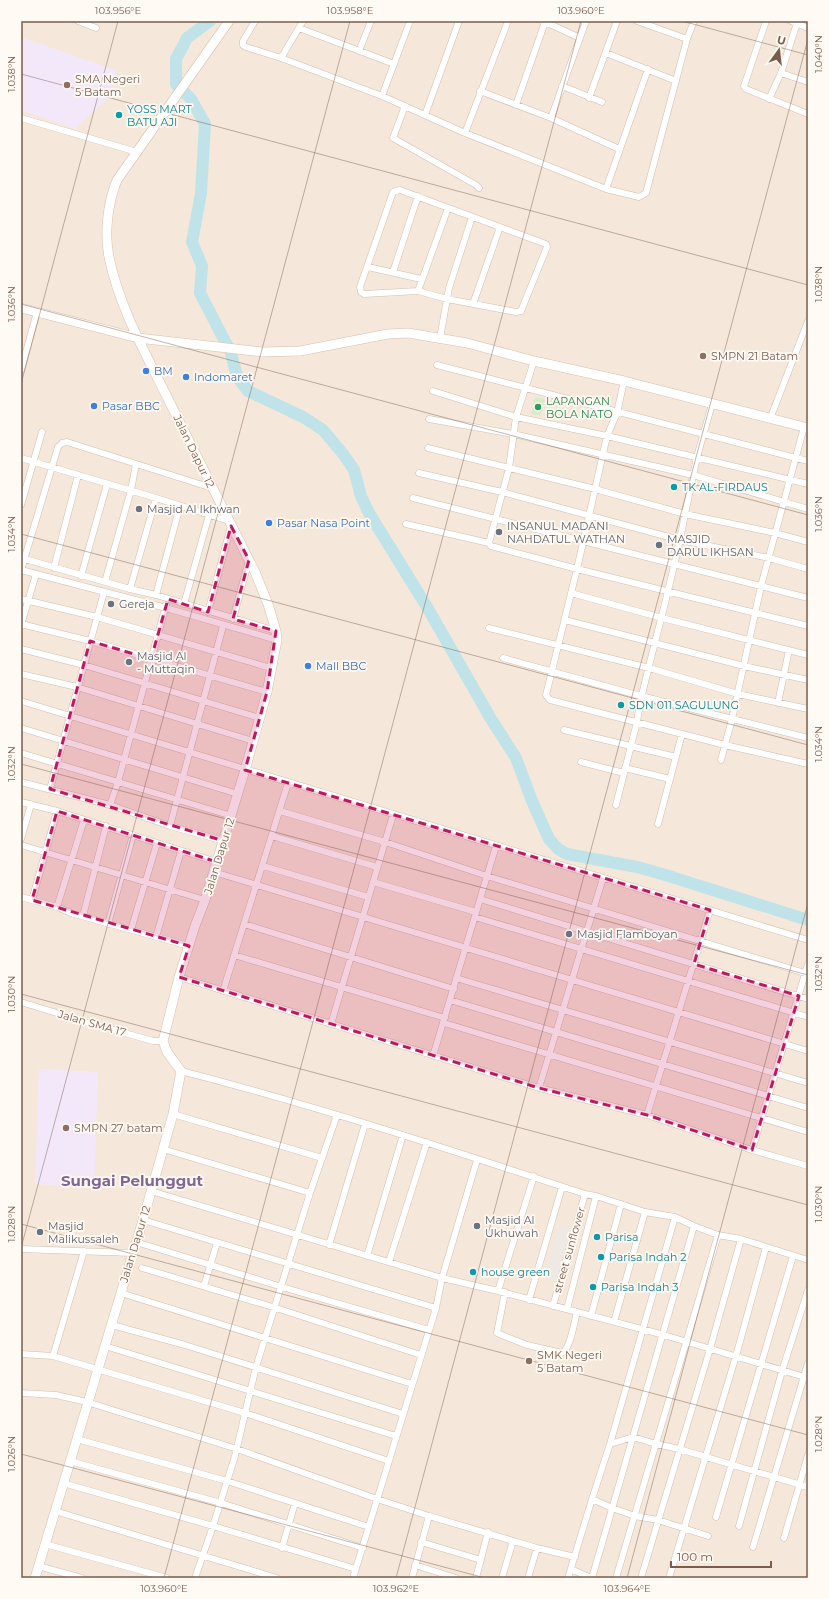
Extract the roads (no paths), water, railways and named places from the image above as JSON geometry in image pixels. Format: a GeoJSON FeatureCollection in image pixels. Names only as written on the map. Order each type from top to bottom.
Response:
{"type":"FeatureCollection","features":[{"type":"Feature","properties":{"kind":"street"},"geometry":{"type":"LineString","coordinates":[[78,21],[96,28]]}},
{"type":"Feature","properties":{"kind":"street","name":"Jalan Dapur 12"},"geometry":{"type":"LineString","coordinates":[[163,1041],[179,977],[206,900],[260,718],[267,692],[276,636],[268,604],[249,560],[138,338],[117,286],[109,257],[108,227],[113,190],[117,180],[228,21]]}},
{"type":"Feature","properties":{"kind":"street"},"geometry":{"type":"LineString","coordinates":[[255,21],[243,41],[243,45],[246,47],[281,58],[382,96],[464,133],[606,189],[639,197],[646,193],[687,40],[694,21]]}},
{"type":"Feature","properties":{"kind":"street"},"geometry":{"type":"LineString","coordinates":[[281,58],[303,21]]}},
{"type":"Feature","properties":{"kind":"street"},"geometry":{"type":"LineString","coordinates":[[359,51],[371,21]]}},
{"type":"Feature","properties":{"kind":"street"},"geometry":{"type":"LineString","coordinates":[[382,96],[410,21]]}},
{"type":"Feature","properties":{"kind":"street"},"geometry":{"type":"LineString","coordinates":[[425,115],[459,21]]}},
{"type":"Feature","properties":{"kind":"street"},"geometry":{"type":"LineString","coordinates":[[464,133],[508,21]]}},
{"type":"Feature","properties":{"kind":"street"},"geometry":{"type":"LineString","coordinates":[[551,118],[586,21]]}},
{"type":"Feature","properties":{"kind":"street"},"geometry":{"type":"LineString","coordinates":[[589,98],[617,21]]}},
{"type":"Feature","properties":{"kind":"street"},"geometry":{"type":"LineString","coordinates":[[637,21],[652,24],[687,40]]}},
{"type":"Feature","properties":{"kind":"street"},"geometry":{"type":"LineString","coordinates":[[766,21],[744,86],[770,99],[808,114]]}},
{"type":"Feature","properties":{"kind":"street"},"geometry":{"type":"LineString","coordinates":[[516,105],[544,22],[580,38]]}},
{"type":"Feature","properties":{"kind":"street"},"geometry":{"type":"LineString","coordinates":[[770,99],[781,73],[794,22],[808,28]]}},
{"type":"Feature","properties":{"kind":"street"},"geometry":{"type":"LineString","coordinates":[[299,28],[394,64]]}},
{"type":"Feature","properties":{"kind":"street"},"geometry":{"type":"LineString","coordinates":[[606,53],[676,81]]}},
{"type":"Feature","properties":{"kind":"street"},"geometry":{"type":"LineString","coordinates":[[606,189],[648,69]]}},
{"type":"Feature","properties":{"kind":"street"},"geometry":{"type":"LineString","coordinates":[[781,73],[808,82]]}},
{"type":"Feature","properties":{"kind":"street"},"geometry":{"type":"LineString","coordinates":[[562,86],[602,102]]}},
{"type":"Feature","properties":{"kind":"street"},"geometry":{"type":"LineString","coordinates":[[480,91],[551,118],[619,149]]}},
{"type":"Feature","properties":{"kind":"street"},"geometry":{"type":"LineString","coordinates":[[405,106],[392,138],[479,188]]}},
{"type":"Feature","properties":{"kind":"street"},"geometry":{"type":"LineString","coordinates":[[21,118],[137,152]]}},
{"type":"Feature","properties":{"kind":"street"},"geometry":{"type":"LineString","coordinates":[[400,190],[418,196],[545,243],[547,247],[522,311],[516,312],[473,304],[418,291],[362,293],[360,291],[360,287],[393,192],[400,190]]}},
{"type":"Feature","properties":{"kind":"street"},"geometry":{"type":"LineString","coordinates":[[393,272],[418,196]]}},
{"type":"Feature","properties":{"kind":"street"},"geometry":{"type":"LineString","coordinates":[[418,291],[421,279],[448,208]]}},
{"type":"Feature","properties":{"kind":"street"},"geometry":{"type":"LineString","coordinates":[[440,338],[449,288],[472,217]]}},
{"type":"Feature","properties":{"kind":"street"},"geometry":{"type":"LineString","coordinates":[[473,304],[500,227]]}},
{"type":"Feature","properties":{"kind":"street"},"geometry":{"type":"LineString","coordinates":[[368,267],[421,279]]}},
{"type":"Feature","properties":{"kind":"street"},"geometry":{"type":"LineString","coordinates":[[21,308],[138,338],[263,352],[300,351],[388,334],[408,333],[473,345],[534,361],[624,381],[806,428],[795,458],[761,586],[738,694],[721,760]]}},
{"type":"Feature","properties":{"kind":"street"},"geometry":{"type":"LineString","coordinates":[[21,370],[37,312]]}},
{"type":"Feature","properties":{"kind":"street"},"geometry":{"type":"LineString","coordinates":[[770,419],[808,321]]}},
{"type":"Feature","properties":{"kind":"street"},"geometry":{"type":"LineString","coordinates":[[489,543],[494,518],[508,468],[516,417],[524,388],[534,361]]}},
{"type":"Feature","properties":{"kind":"street"},"geometry":{"type":"LineString","coordinates":[[437,365],[808,461]]}},
{"type":"Feature","properties":{"kind":"street"},"geometry":{"type":"LineString","coordinates":[[624,381],[617,412],[607,436],[559,646],[546,692],[547,698],[725,745],[808,764]]}},
{"type":"Feature","properties":{"kind":"street"},"geometry":{"type":"LineString","coordinates":[[433,392],[516,417],[607,436],[808,484]]}},
{"type":"Feature","properties":{"kind":"street"},"geometry":{"type":"LineString","coordinates":[[616,805],[637,722],[641,696],[656,643],[667,591],[675,564],[684,514],[697,457],[712,404]]}},
{"type":"Feature","properties":{"kind":"street"},"geometry":{"type":"LineString","coordinates":[[429,419],[513,434],[693,475],[808,509]]}},
{"type":"Feature","properties":{"kind":"street"},"geometry":{"type":"LineString","coordinates":[[21,505],[42,432]]}},
{"type":"Feature","properties":{"kind":"street"},"geometry":{"type":"LineString","coordinates":[[212,488],[67,442],[59,445],[21,570],[166,608],[223,626],[276,636]]}},
{"type":"Feature","properties":{"kind":"street"},"geometry":{"type":"LineString","coordinates":[[428,448],[595,489],[684,514],[775,533],[808,542]]}},
{"type":"Feature","properties":{"kind":"street"},"geometry":{"type":"LineString","coordinates":[[21,458],[131,490],[209,515],[230,524],[208,612]]}},
{"type":"Feature","properties":{"kind":"street"},"geometry":{"type":"LineString","coordinates":[[105,582],[131,490],[136,464]]}},
{"type":"Feature","properties":{"kind":"street"},"geometry":{"type":"LineString","coordinates":[[419,473],[502,492],[680,540],[769,558],[808,569]]}},
{"type":"Feature","properties":{"kind":"street"},"geometry":{"type":"LineString","coordinates":[[54,568],[78,475]]}},
{"type":"Feature","properties":{"kind":"street"},"geometry":{"type":"LineString","coordinates":[[81,576],[107,484]]}},
{"type":"Feature","properties":{"kind":"street"},"geometry":{"type":"LineString","coordinates":[[130,590],[156,498]]}},
{"type":"Feature","properties":{"kind":"street"},"geometry":{"type":"LineString","coordinates":[[413,498],[808,598]]}},
{"type":"Feature","properties":{"kind":"street"},"geometry":{"type":"LineString","coordinates":[[156,595],[180,506]]}},
{"type":"Feature","properties":{"kind":"street"},"geometry":{"type":"LineString","coordinates":[[184,604],[209,515]]}},
{"type":"Feature","properties":{"kind":"street"},"geometry":{"type":"LineString","coordinates":[[406,524],[489,543],[491,546],[577,569],[808,626]]}},
{"type":"Feature","properties":{"kind":"street"},"geometry":{"type":"LineString","coordinates":[[25,559],[130,590],[156,595],[233,619],[276,636]]}},
{"type":"Feature","properties":{"kind":"street"},"geometry":{"type":"LineString","coordinates":[[233,619],[249,560]]}},
{"type":"Feature","properties":{"kind":"street"},"geometry":{"type":"LineString","coordinates":[[36,574],[21,624],[90,641],[267,692]]}},
{"type":"Feature","properties":{"kind":"street"},"geometry":{"type":"LineString","coordinates":[[50,789],[104,592]]}},
{"type":"Feature","properties":{"kind":"street"},"geometry":{"type":"LineString","coordinates":[[571,593],[808,655]]}},
{"type":"Feature","properties":{"kind":"street"},"geometry":{"type":"LineString","coordinates":[[21,599],[97,617],[271,668]]}},
{"type":"Feature","properties":{"kind":"street"},"geometry":{"type":"LineString","coordinates":[[110,805],[118,782],[168,599]]}},
{"type":"Feature","properties":{"kind":"street"},"geometry":{"type":"LineString","coordinates":[[565,620],[744,666],[808,680]]}},
{"type":"Feature","properties":{"kind":"street"},"geometry":{"type":"LineString","coordinates":[[170,826],[223,626]]}},
{"type":"Feature","properties":{"kind":"street"},"geometry":{"type":"LineString","coordinates":[[489,628],[649,668],[738,694],[808,710]]}},
{"type":"Feature","properties":{"kind":"street"},"geometry":{"type":"LineString","coordinates":[[21,649],[84,665],[260,718]]}},
{"type":"Feature","properties":{"kind":"street"},"geometry":{"type":"LineString","coordinates":[[778,703],[789,650]]}},
{"type":"Feature","properties":{"kind":"street"},"geometry":{"type":"LineString","coordinates":[[503,658],[641,696],[808,738]]}},
{"type":"Feature","properties":{"kind":"street"},"geometry":{"type":"LineString","coordinates":[[21,674],[77,687],[253,741]]}},
{"type":"Feature","properties":{"kind":"street"},"geometry":{"type":"LineString","coordinates":[[21,701],[808,940]]}},
{"type":"Feature","properties":{"kind":"street"},"geometry":{"type":"LineString","coordinates":[[21,728],[238,794]]}},
{"type":"Feature","properties":{"kind":"street"},"geometry":{"type":"LineString","coordinates":[[564,730],[676,757]]}},
{"type":"Feature","properties":{"kind":"street"},"geometry":{"type":"LineString","coordinates":[[658,824],[682,734]]}},
{"type":"Feature","properties":{"kind":"street"},"geometry":{"type":"LineString","coordinates":[[21,753],[232,816]]}},
{"type":"Feature","properties":{"kind":"street"},"geometry":{"type":"LineString","coordinates":[[581,762],[670,779]]}},
{"type":"Feature","properties":{"kind":"street"},"geometry":{"type":"LineString","coordinates":[[21,782],[110,805],[170,826],[224,841]]}},
{"type":"Feature","properties":{"kind":"street"},"geometry":{"type":"LineString","coordinates":[[223,992],[288,783]]}},
{"type":"Feature","properties":{"kind":"street"},"geometry":{"type":"LineString","coordinates":[[21,802],[57,811],[217,862]]}},
{"type":"Feature","properties":{"kind":"street"},"geometry":{"type":"LineString","coordinates":[[21,839],[31,804]]}},
{"type":"Feature","properties":{"kind":"street"},"geometry":{"type":"LineString","coordinates":[[32,900],[57,811]]}},
{"type":"Feature","properties":{"kind":"street"},"geometry":{"type":"LineString","coordinates":[[280,811],[385,842],[487,876],[594,909],[807,973]]}},
{"type":"Feature","properties":{"kind":"street"},"geometry":{"type":"LineString","coordinates":[[330,1024],[393,815]]}},
{"type":"Feature","properties":{"kind":"street"},"geometry":{"type":"LineString","coordinates":[[56,907],[84,820]]}},
{"type":"Feature","properties":{"kind":"street"},"geometry":{"type":"LineString","coordinates":[[83,916],[106,826]]}},
{"type":"Feature","properties":{"kind":"street"},"geometry":{"type":"LineString","coordinates":[[108,924],[133,835]]}},
{"type":"Feature","properties":{"kind":"street"},"geometry":{"type":"LineString","coordinates":[[272,836],[377,867]]}},
{"type":"Feature","properties":{"kind":"street"},"geometry":{"type":"LineString","coordinates":[[131,930],[157,843]]}},
{"type":"Feature","properties":{"kind":"street"},"geometry":{"type":"LineString","coordinates":[[21,845],[70,861],[96,866],[206,900]]}},
{"type":"Feature","properties":{"kind":"street"},"geometry":{"type":"LineString","coordinates":[[433,1056],[496,846]]}},
{"type":"Feature","properties":{"kind":"street"},"geometry":{"type":"LineString","coordinates":[[156,937],[182,851]]}},
{"type":"Feature","properties":{"kind":"street"},"geometry":{"type":"LineString","coordinates":[[262,866],[368,897]]}},
{"type":"Feature","properties":{"kind":"street"},"geometry":{"type":"LineString","coordinates":[[214,872],[808,1051]]}},
{"type":"Feature","properties":{"kind":"street"},"geometry":{"type":"LineString","coordinates":[[539,1088],[603,878]]}},
{"type":"Feature","properties":{"kind":"street"},"geometry":{"type":"LineString","coordinates":[[373,882],[808,1017]]}},
{"type":"Feature","properties":{"kind":"street"},"geometry":{"type":"LineString","coordinates":[[21,897],[108,924],[189,946]]}},
{"type":"Feature","properties":{"kind":"street"},"geometry":{"type":"LineString","coordinates":[[480,899],[808,999]]}},
{"type":"Feature","properties":{"kind":"street"},"geometry":{"type":"LineString","coordinates":[[647,1116],[710,910]]}},
{"type":"Feature","properties":{"kind":"street"},"geometry":{"type":"LineString","coordinates":[[244,924],[454,989]]}},
{"type":"Feature","properties":{"kind":"street"},"geometry":{"type":"LineString","coordinates":[[234,955],[342,987],[656,1087],[808,1132]]}},
{"type":"Feature","properties":{"kind":"street"},"geometry":{"type":"LineString","coordinates":[[752,1150],[774,1073],[794,1013],[798,996],[807,973],[808,964]]}},
{"type":"Feature","properties":{"kind":"street"},"geometry":{"type":"LineString","coordinates":[[179,977],[223,992],[539,1088],[647,1116],[752,1150],[808,1166]]}},
{"type":"Feature","properties":{"kind":"street"},"geometry":{"type":"LineString","coordinates":[[456,978],[808,1083]]}},
{"type":"Feature","properties":{"kind":"street"},"geometry":{"type":"LineString","coordinates":[[450,1000],[808,1108]]}},
{"type":"Feature","properties":{"kind":"street","name":"Jalan SMA 17"},"geometry":{"type":"LineString","coordinates":[[21,1002],[152,1041],[163,1041]]}},
{"type":"Feature","properties":{"kind":"street"},"geometry":{"type":"LineString","coordinates":[[163,1041],[167,1052],[181,1071],[249,1088],[427,1142],[477,1160],[534,1176],[562,1187],[645,1212],[674,1217],[718,1234],[741,1239],[808,1260]]}},
{"type":"Feature","properties":{"kind":"street","name":"Jalan Dapur 12"},"geometry":{"type":"LineString","coordinates":[[34,1578],[97,1369],[112,1325],[174,1114],[181,1071]]}},
{"type":"Feature","properties":{"kind":"street"},"geometry":{"type":"LineString","coordinates":[[174,1114],[322,1158]]}},
{"type":"Feature","properties":{"kind":"street"},"geometry":{"type":"LineString","coordinates":[[195,1578],[221,1503],[256,1367],[267,1338],[310,1193],[337,1115]]}},
{"type":"Feature","properties":{"kind":"street"},"geometry":{"type":"LineString","coordinates":[[329,1245],[366,1124]]}},
{"type":"Feature","properties":{"kind":"street"},"geometry":{"type":"LineString","coordinates":[[367,1256],[403,1135]]}},
{"type":"Feature","properties":{"kind":"street"},"geometry":{"type":"LineString","coordinates":[[389,1262],[427,1142]]}},
{"type":"Feature","properties":{"kind":"street"},"geometry":{"type":"LineString","coordinates":[[163,1149],[310,1193]]}},
{"type":"Feature","properties":{"kind":"street"},"geometry":{"type":"LineString","coordinates":[[353,1578],[436,1308],[442,1278],[477,1160]]}},
{"type":"Feature","properties":{"kind":"street"},"geometry":{"type":"LineString","coordinates":[[534,1176],[502,1291],[497,1333],[527,1345],[562,1353],[565,1352],[569,1342],[577,1312]]}},
{"type":"Feature","properties":{"kind":"street"},"geometry":{"type":"LineString","coordinates":[[529,1300],[562,1187]]}},
{"type":"Feature","properties":{"kind":"street"},"geometry":{"type":"LineString","coordinates":[[151,1191],[442,1278],[502,1291],[529,1300],[664,1335],[806,1378]]}},
{"type":"Feature","properties":{"kind":"street","name":"street sunflower"},"geometry":{"type":"LineString","coordinates":[[553,1306],[585,1194]]}},
{"type":"Feature","properties":{"kind":"street"},"geometry":{"type":"LineString","coordinates":[[567,1309],[596,1196]]}},
{"type":"Feature","properties":{"kind":"street"},"geometry":{"type":"LineString","coordinates":[[591,1316],[622,1204]]}},
{"type":"Feature","properties":{"kind":"street"},"geometry":{"type":"LineString","coordinates":[[614,1322],[645,1212]]}},
{"type":"Feature","properties":{"kind":"street"},"geometry":{"type":"LineString","coordinates":[[568,1578],[610,1444],[674,1217]]}},
{"type":"Feature","properties":{"kind":"street"},"geometry":{"type":"LineString","coordinates":[[143,1220],[436,1308]]}},
{"type":"Feature","properties":{"kind":"street"},"geometry":{"type":"LineString","coordinates":[[571,1569],[591,1578],[664,1335],[694,1226]]}},
{"type":"Feature","properties":{"kind":"street"},"geometry":{"type":"LineString","coordinates":[[616,1578],[718,1234]]}},
{"type":"Feature","properties":{"kind":"street"},"geometry":{"type":"LineString","coordinates":[[641,1578],[710,1349],[741,1239]]}},
{"type":"Feature","properties":{"kind":"street"},"geometry":{"type":"LineString","coordinates":[[136,1242],[429,1330]]}},
{"type":"Feature","properties":{"kind":"street"},"geometry":{"type":"LineString","coordinates":[[204,1286],[217,1242]]}},
{"type":"Feature","properties":{"kind":"street"},"geometry":{"type":"LineString","coordinates":[[668,1578],[736,1356],[766,1247]]}},
{"type":"Feature","properties":{"kind":"street"},"geometry":{"type":"LineString","coordinates":[[21,1249],[132,1253]]}},
{"type":"Feature","properties":{"kind":"street"},"geometry":{"type":"LineString","coordinates":[[53,1356],[84,1252]]}},
{"type":"Feature","properties":{"kind":"street"},"geometry":{"type":"LineString","coordinates":[[716,1517],[793,1256]]}},
{"type":"Feature","properties":{"kind":"street"},"geometry":{"type":"LineString","coordinates":[[142,1268],[276,1308],[421,1354]]}},
{"type":"Feature","properties":{"kind":"street"},"geometry":{"type":"LineString","coordinates":[[738,1526],[755,1472],[782,1371],[808,1290]]}},
{"type":"Feature","properties":{"kind":"street"},"geometry":{"type":"LineString","coordinates":[[121,1293],[412,1384]]}},
{"type":"Feature","properties":{"kind":"street"},"geometry":{"type":"LineString","coordinates":[[112,1325],[185,1345],[403,1414]]}},
{"type":"Feature","properties":{"kind":"street"},"geometry":{"type":"LineString","coordinates":[[105,1346],[396,1436]]}},
{"type":"Feature","properties":{"kind":"street"},"geometry":{"type":"LineString","coordinates":[[21,1354],[53,1356],[245,1413],[389,1461]]}},
{"type":"Feature","properties":{"kind":"street"},"geometry":{"type":"LineString","coordinates":[[753,1546],[806,1378],[808,1363]]}},
{"type":"Feature","properties":{"kind":"street"},"geometry":{"type":"LineString","coordinates":[[21,1393],[56,1395],[87,1402],[236,1449],[377,1500],[488,1532],[537,1548],[575,1557]]}},
{"type":"Feature","properties":{"kind":"street"},"geometry":{"type":"LineString","coordinates":[[610,1444],[633,1436],[808,1488]]}},
{"type":"Feature","properties":{"kind":"street"},"geometry":{"type":"LineString","coordinates":[[77,1439],[227,1481],[369,1527]]}},
{"type":"Feature","properties":{"kind":"street"},"geometry":{"type":"LineString","coordinates":[[784,1538],[808,1455]]}},
{"type":"Feature","properties":{"kind":"street"},"geometry":{"type":"LineString","coordinates":[[70,1461],[221,1503],[363,1548]]}},
{"type":"Feature","properties":{"kind":"street"},"geometry":{"type":"LineString","coordinates":[[63,1483],[356,1569]]}},
{"type":"Feature","properties":{"kind":"street"},"geometry":{"type":"LineString","coordinates":[[592,1499],[635,1516],[658,1520],[708,1536]]}},
{"type":"Feature","properties":{"kind":"street"},"geometry":{"type":"LineString","coordinates":[[282,1548],[295,1503]]}},
{"type":"Feature","properties":{"kind":"street"},"geometry":{"type":"LineString","coordinates":[[55,1511],[276,1578]]}},
{"type":"Feature","properties":{"kind":"street"},"geometry":{"type":"LineString","coordinates":[[412,1578],[429,1516]]}},
{"type":"Feature","properties":{"kind":"street"},"geometry":{"type":"LineString","coordinates":[[476,1578],[488,1532]]}},
{"type":"Feature","properties":{"kind":"street"},"geometry":{"type":"LineString","coordinates":[[502,1578],[513,1541]]}},
{"type":"Feature","properties":{"kind":"street"},"geometry":{"type":"LineString","coordinates":[[421,1542],[481,1560]]}},
{"type":"Feature","properties":{"kind":"street"},"geometry":{"type":"LineString","coordinates":[[45,1544],[167,1578]]}},
{"type":"Feature","properties":{"kind":"street"},"geometry":{"type":"LineString","coordinates":[[528,1578],[537,1548]]}},
{"type":"Feature","properties":{"kind":"street"},"geometry":{"type":"LineString","coordinates":[[415,1564],[456,1578]]}},
{"type":"Feature","properties":{"kind":"street"},"geometry":{"type":"LineString","coordinates":[[38,1566],[82,1578]]}},
{"type":"Feature","properties":{"kind":"waterway"},"geometry":{"type":"LineString","coordinates":[[210,21],[187,38],[176,59],[176,84],[191,99],[205,124],[201,193],[192,242],[202,266],[200,293],[231,353],[236,373],[241,382],[248,391],[303,417],[323,430],[344,455],[354,470],[361,496],[369,513],[427,607],[491,719],[516,758],[532,801],[549,839],[558,849],[567,854],[637,867],[659,873],[808,920]]}},
{"type":"Feature","properties":{"kind":"place","name":"SMA Negeri 5 Batam"},"geometry":{"type":"Point","coordinates":[67,85]}},
{"type":"Feature","properties":{"kind":"place","name":"YOSS MART BATU AJI"},"geometry":{"type":"Point","coordinates":[119,115]}},
{"type":"Feature","properties":{"kind":"place","name":"SMPN 21 Batam"},"geometry":{"type":"Point","coordinates":[703,356]}},
{"type":"Feature","properties":{"kind":"place","name":"BM"},"geometry":{"type":"Point","coordinates":[146,371]}},
{"type":"Feature","properties":{"kind":"place","name":"Indomaret"},"geometry":{"type":"Point","coordinates":[186,377]}},
{"type":"Feature","properties":{"kind":"place","name":"Pasar BBC"},"geometry":{"type":"Point","coordinates":[94,406]}},
{"type":"Feature","properties":{"kind":"place","name":"LAPANGAN BOLA NATO"},"geometry":{"type":"Point","coordinates":[538,407]}},
{"type":"Feature","properties":{"kind":"place","name":"TK AL-FIRDAUS"},"geometry":{"type":"Point","coordinates":[674,487]}},
{"type":"Feature","properties":{"kind":"place","name":"Masjid Al Ikhwan"},"geometry":{"type":"Point","coordinates":[139,509]}},
{"type":"Feature","properties":{"kind":"place","name":"Pasar Nasa Point"},"geometry":{"type":"Point","coordinates":[269,523]}},
{"type":"Feature","properties":{"kind":"place","name":"INSANUL MADANI NAHDATUL WATHAN"},"geometry":{"type":"Point","coordinates":[499,532]}},
{"type":"Feature","properties":{"kind":"place","name":"MASJID DARUL IKHSAN"},"geometry":{"type":"Point","coordinates":[659,545]}},
{"type":"Feature","properties":{"kind":"place","name":"Gereja"},"geometry":{"type":"Point","coordinates":[111,604]}},
{"type":"Feature","properties":{"kind":"place","name":"Masjid Al - Muttaqin"},"geometry":{"type":"Point","coordinates":[129,662]}},
{"type":"Feature","properties":{"kind":"place","name":"Mall BBC"},"geometry":{"type":"Point","coordinates":[308,666]}},
{"type":"Feature","properties":{"kind":"place","name":"SDN 011 SAGULUNG"},"geometry":{"type":"Point","coordinates":[621,705]}},
{"type":"Feature","properties":{"kind":"place","name":"Masjid Flamboyan"},"geometry":{"type":"Point","coordinates":[569,934]}},
{"type":"Feature","properties":{"kind":"place","name":"SMPN 27 batam"},"geometry":{"type":"Point","coordinates":[66,1128]}},
{"type":"Feature","properties":{"kind":"place","name":"Masjid Al Ukhuwah"},"geometry":{"type":"Point","coordinates":[477,1226]}},
{"type":"Feature","properties":{"kind":"place","name":"Masjid Malikussaleh"},"geometry":{"type":"Point","coordinates":[40,1232]}},
{"type":"Feature","properties":{"kind":"place","name":"Parisa"},"geometry":{"type":"Point","coordinates":[597,1237]}},
{"type":"Feature","properties":{"kind":"place","name":"Parisa Indah 2"},"geometry":{"type":"Point","coordinates":[601,1257]}},
{"type":"Feature","properties":{"kind":"place","name":"house green"},"geometry":{"type":"Point","coordinates":[473,1272]}},
{"type":"Feature","properties":{"kind":"place","name":"Parisa Indah 3"},"geometry":{"type":"Point","coordinates":[593,1287]}},
{"type":"Feature","properties":{"kind":"place","name":"SMK Negeri 5 Batam"},"geometry":{"type":"Point","coordinates":[529,1361]}},
{"type":"Feature","properties":{"kind":"district","name":"Sungai Pelunggut"},"geometry":{"type":"Point","coordinates":[132,1181]}}]}
